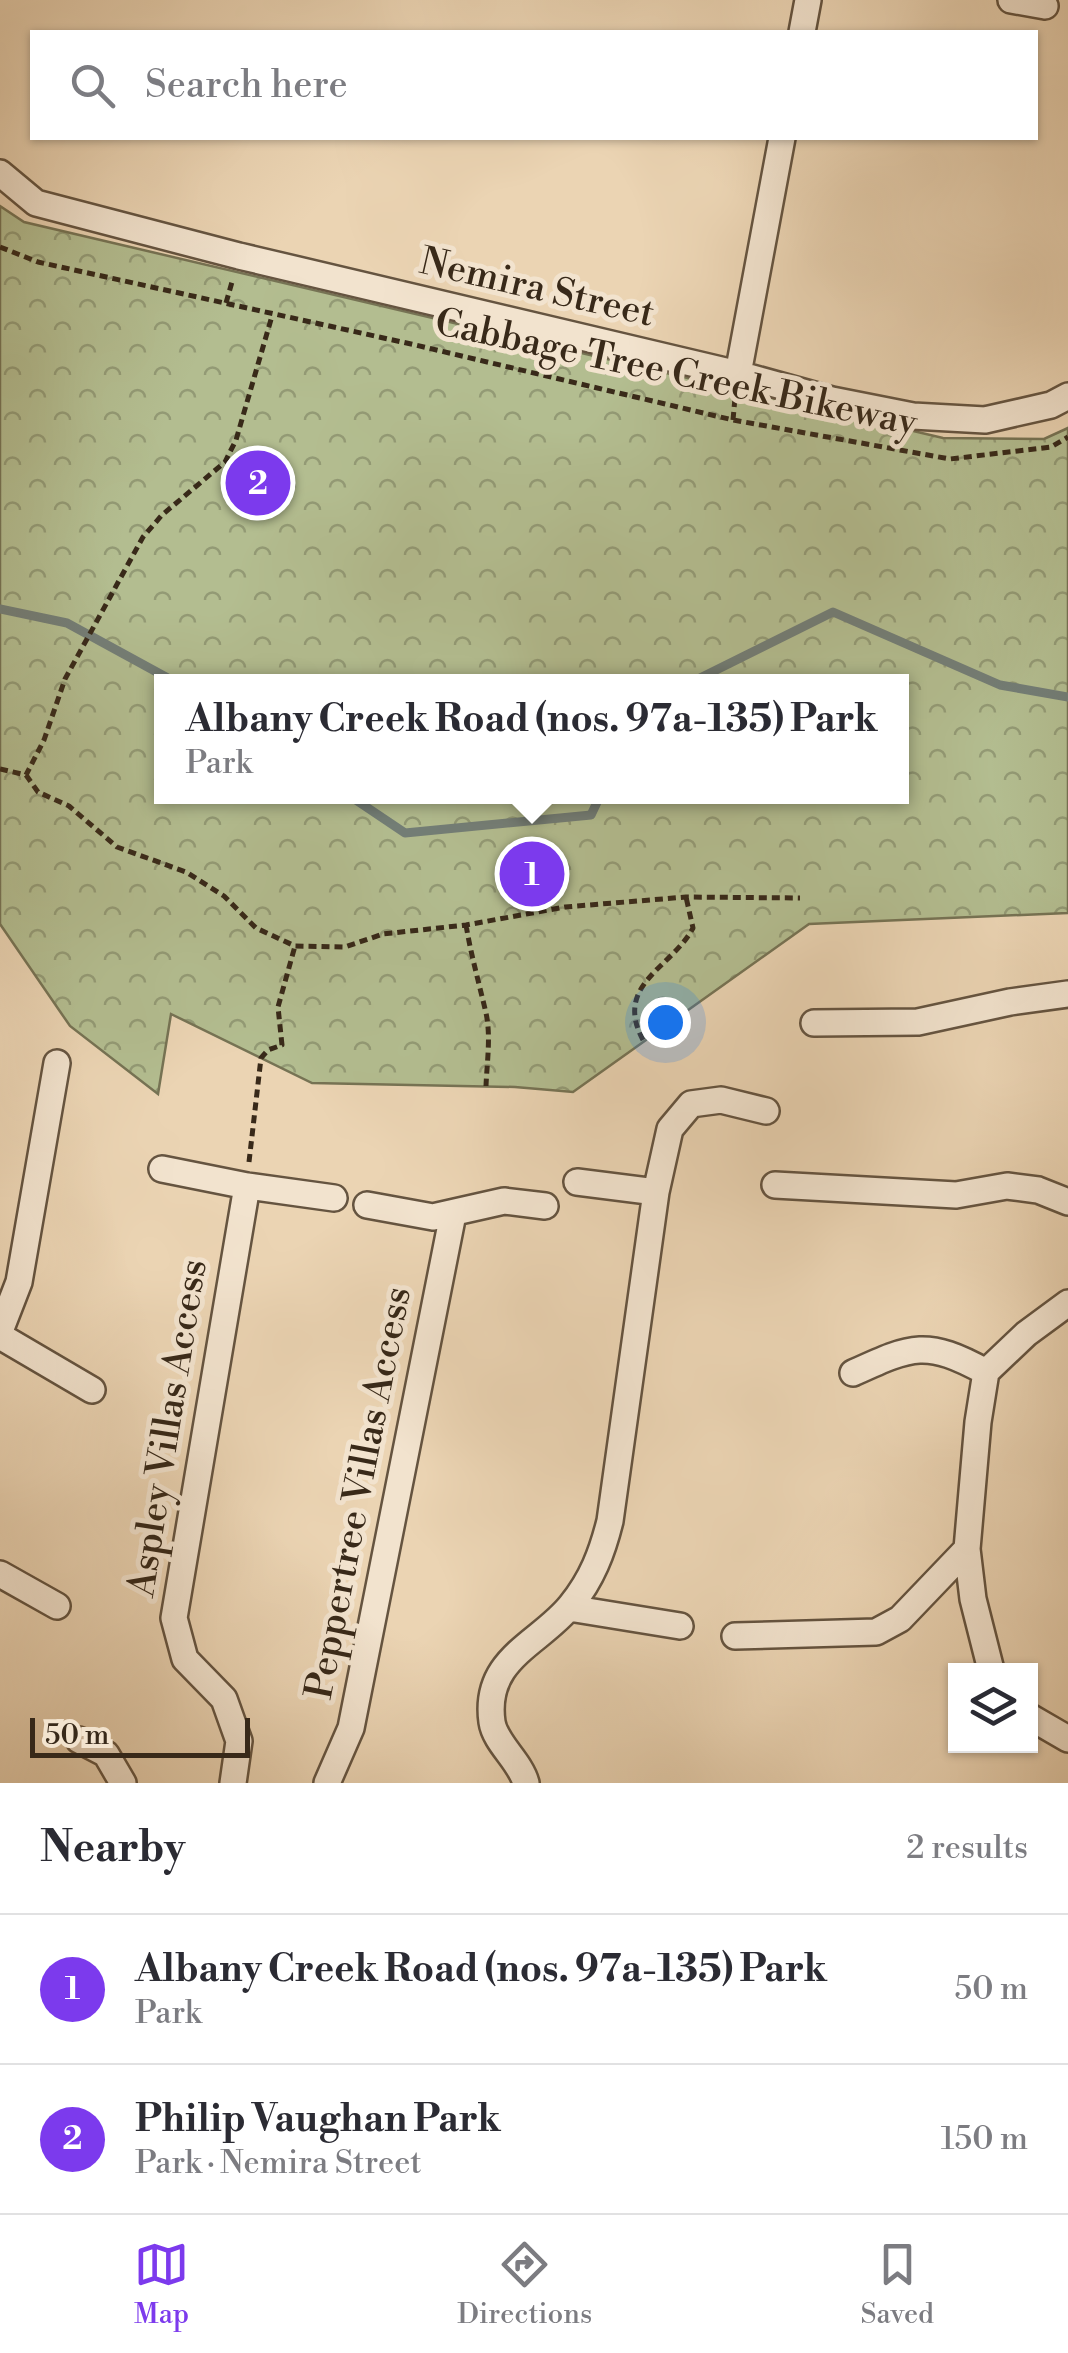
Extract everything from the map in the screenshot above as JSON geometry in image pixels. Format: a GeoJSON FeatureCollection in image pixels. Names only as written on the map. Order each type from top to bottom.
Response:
{"type":"FeatureCollection","features":[{"type":"Feature","properties":{"kind":"street"},"geometry":{"type":"LineString","coordinates":[[802,30],[808,0]]}},
{"type":"Feature","properties":{"kind":"street"},"geometry":{"type":"LineString","coordinates":[[1010,0],[1045,6]]}},
{"type":"Feature","properties":{"kind":"street"},"geometry":{"type":"LineString","coordinates":[[738,374],[782,140]]}},
{"type":"Feature","properties":{"kind":"street","name":"Nemira Street"},"geometry":{"type":"LineString","coordinates":[[0,173],[36,203],[832,400],[913,416],[985,420],[1050,406],[1068,396]]}},
{"type":"Feature","properties":{"kind":"street"},"geometry":{"type":"LineString","coordinates":[[814,1023],[918,1022],[1068,994]]}},
{"type":"Feature","properties":{"kind":"street"},"geometry":{"type":"LineString","coordinates":[[57,1062],[19,1282],[0,1334],[92,1390]]}},
{"type":"Feature","properties":{"kind":"street"},"geometry":{"type":"LineString","coordinates":[[526,1783],[522,1770],[492,1726],[492,1686],[526,1642],[569,1608],[600,1562],[610,1521],[656,1192],[670,1128],[691,1104],[721,1100],[766,1111]]}},
{"type":"Feature","properties":{"kind":"street"},"geometry":{"type":"LineString","coordinates":[[162,1169],[334,1198]]}},
{"type":"Feature","properties":{"kind":"street"},"geometry":{"type":"LineString","coordinates":[[577,1182],[656,1192]]}},
{"type":"Feature","properties":{"kind":"street"},"geometry":{"type":"LineString","coordinates":[[775,1185],[956,1196],[1007,1186],[1038,1190],[1068,1202]]}},
{"type":"Feature","properties":{"kind":"street","name":"Aspley Villas Access"},"geometry":{"type":"LineString","coordinates":[[233,1783],[239,1741],[224,1699],[184,1658],[174,1618],[246,1186]]}},
{"type":"Feature","properties":{"kind":"street"},"geometry":{"type":"LineString","coordinates":[[367,1205],[433,1217],[504,1201],[545,1206]]}},
{"type":"Feature","properties":{"kind":"street","name":"Peppertree Villas Access"},"geometry":{"type":"LineString","coordinates":[[327,1783],[351,1728],[452,1214]]}},
{"type":"Feature","properties":{"kind":"street"},"geometry":{"type":"LineString","coordinates":[[989,1663],[967,1550],[986,1372],[1026,1334],[1068,1304]]}},
{"type":"Feature","properties":{"kind":"street"},"geometry":{"type":"LineString","coordinates":[[853,1374],[902,1350],[918,1349],[948,1354],[986,1372]]}},
{"type":"Feature","properties":{"kind":"street"},"geometry":{"type":"LineString","coordinates":[[735,1636],[876,1632],[900,1619],[967,1550]]}},
{"type":"Feature","properties":{"kind":"street"},"geometry":{"type":"LineString","coordinates":[[0,1574],[57,1606]]}},
{"type":"Feature","properties":{"kind":"street"},"geometry":{"type":"LineString","coordinates":[[569,1608],[680,1626]]}},
{"type":"Feature","properties":{"kind":"street"},"geometry":{"type":"LineString","coordinates":[[1038,1721],[1068,1739]]}},
{"type":"Feature","properties":{"kind":"street"},"geometry":{"type":"LineString","coordinates":[[79,1740],[106,1754],[123,1783]]}},
{"type":"Feature","properties":{"kind":"path","name":"Cabbage Tree Creek Bikeway"},"geometry":{"type":"LineString","coordinates":[[0,247],[38,262],[733,420],[950,459],[1052,447],[1068,437]]}},
{"type":"Feature","properties":{"kind":"path"},"geometry":{"type":"LineString","coordinates":[[26,776],[44,740],[65,678],[142,537],[162,514],[225,462],[236,440],[272,316]]}},
{"type":"Feature","properties":{"kind":"path"},"geometry":{"type":"LineString","coordinates":[[0,769],[26,776],[38,792],[69,806],[117,847],[186,872],[224,896],[256,928],[294,946],[345,947],[383,934],[466,925],[565,907],[686,897],[800,898]]}},
{"type":"Feature","properties":{"kind":"path"},"geometry":{"type":"LineString","coordinates":[[643,1040],[634,1023],[638,991],[656,968],[685,943],[693,928],[686,897]]}},
{"type":"Feature","properties":{"kind":"path"},"geometry":{"type":"LineString","coordinates":[[466,925],[472,968],[486,1015],[486,1086]]}},
{"type":"Feature","properties":{"kind":"path"},"geometry":{"type":"LineString","coordinates":[[246,1186],[261,1058],[282,1044],[278,1007],[294,946]]}},
{"type":"Feature","properties":{"kind":"green space"},"geometry":{"type":"Polygon","coordinates":[[[0,206],[24,222],[943,438],[1044,439],[1068,428],[1068,913],[809,924],[573,1092],[312,1083],[171,1014],[158,1094],[70,1026],[0,924],[0,206]]]}},
{"type":"Feature","properties":{"kind":"waterway"},"geometry":{"type":"LineString","coordinates":[[0,609],[67,623],[160,674]]}},
{"type":"Feature","properties":{"kind":"waterway"},"geometry":{"type":"LineString","coordinates":[[708,674],[833,612],[1000,685],[1068,697]]}},
{"type":"Feature","properties":{"kind":"waterway"},"geometry":{"type":"LineString","coordinates":[[362,804],[405,833],[591,815],[596,804]]}},
{"type":"Feature","properties":{"kind":"place","name":"Philip Vaughan Park"},"geometry":{"type":"Point","coordinates":[258,483]}},
{"type":"Feature","properties":{"kind":"place","name":"Albany Creek Road (nos. 97a-135) Park"},"geometry":{"type":"Point","coordinates":[532,874]}}]}
